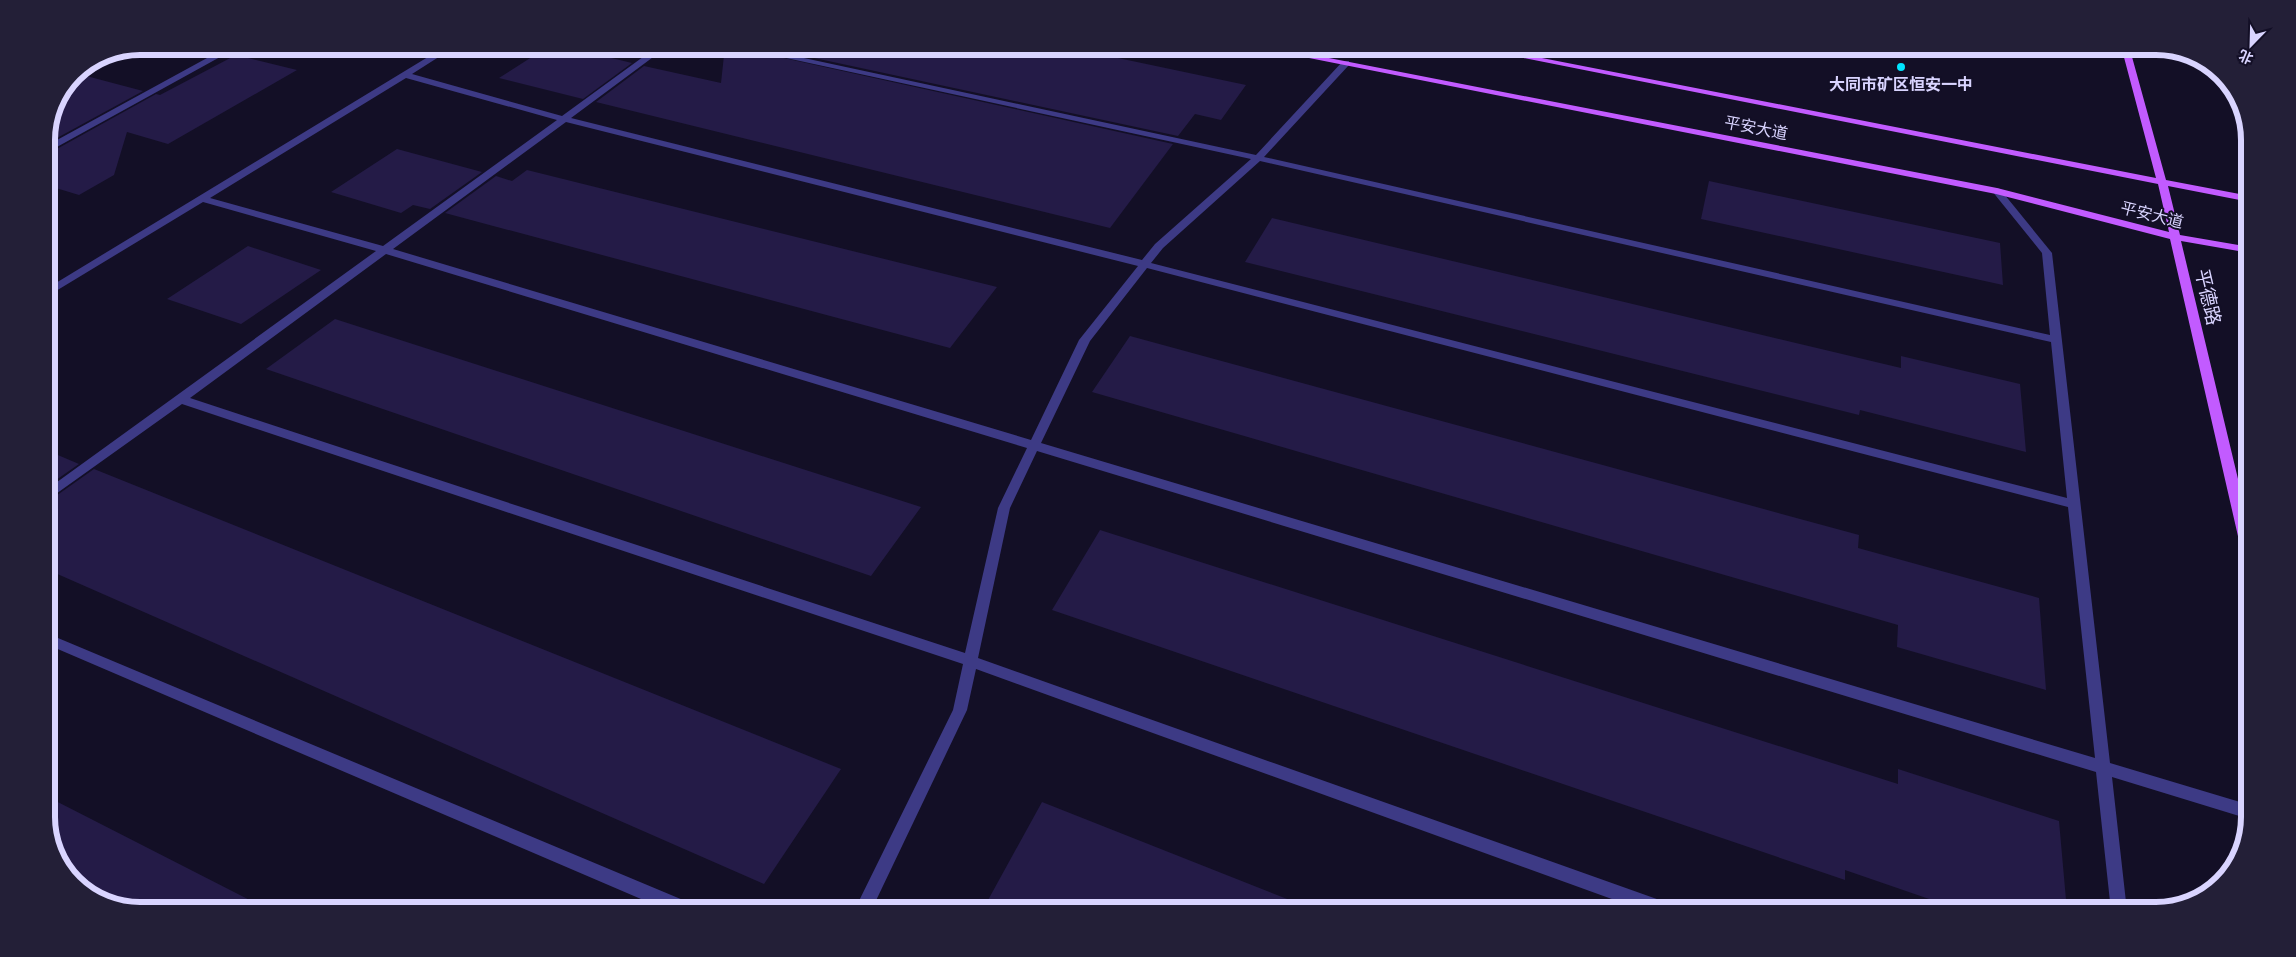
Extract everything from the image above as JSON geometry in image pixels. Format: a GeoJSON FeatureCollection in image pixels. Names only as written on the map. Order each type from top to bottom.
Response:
{"type":"FeatureCollection","features":[{"type":"Feature","properties":{"kind":"main road","name":"平安大道"},"geometry":{"type":"LineString","coordinates":[[1302,55],[1997,191],[2175,237],[2241,248]]}},
{"type":"Feature","properties":{"kind":"main road","name":"平安大道"},"geometry":{"type":"LineString","coordinates":[[1513,55],[2241,197]]}},
{"type":"Feature","properties":{"kind":"main road","name":"平德路"},"geometry":{"type":"LineString","coordinates":[[2127,55],[2162,181],[2241,519]]}},
{"type":"Feature","properties":{"kind":"street"},"geometry":{"type":"LineString","coordinates":[[55,145],[219,55]]}},
{"type":"Feature","properties":{"kind":"street"},"geometry":{"type":"LineString","coordinates":[[55,289],[437,55]]}},
{"type":"Feature","properties":{"kind":"street"},"geometry":{"type":"LineString","coordinates":[[55,490],[652,55]]}},
{"type":"Feature","properties":{"kind":"street"},"geometry":{"type":"LineString","coordinates":[[777,55],[1258,158],[2057,340]]}},
{"type":"Feature","properties":{"kind":"street"},"geometry":{"type":"LineString","coordinates":[[866,902],[960,710],[1004,508],[1086,340],[1159,246],[1258,158],[1346,63]]}},
{"type":"Feature","properties":{"kind":"street"},"geometry":{"type":"LineString","coordinates":[[404,75],[564,120],[1144,264],[2074,504]]}},
{"type":"Feature","properties":{"kind":"street"},"geometry":{"type":"LineString","coordinates":[[1997,191],[2047,252],[2118,902]]}},
{"type":"Feature","properties":{"kind":"street"},"geometry":{"type":"LineString","coordinates":[[202,199],[385,250],[1033,447],[2241,809]]}},
{"type":"Feature","properties":{"kind":"street"},"geometry":{"type":"LineString","coordinates":[[181,399],[971,661],[1643,902]]}},
{"type":"Feature","properties":{"kind":"street"},"geometry":{"type":"LineString","coordinates":[[55,642],[668,902]]}},
{"type":"Feature","properties":{"kind":"building"},"geometry":{"type":"Polygon","coordinates":[[[236,55],[297,70],[168,144],[127,132],[114,175],[79,195],[55,188],[55,150],[156,94],[160,95],[236,55]]]}},
{"type":"Feature","properties":{"kind":"building"},"geometry":{"type":"Polygon","coordinates":[[[535,55],[599,55],[632,63],[583,99],[499,78],[535,55]]]}},
{"type":"Feature","properties":{"kind":"building"},"geometry":{"type":"Polygon","coordinates":[[[724,55],[770,55],[1173,144],[1110,228],[596,102],[644,66],[721,83],[724,55]]]}},
{"type":"Feature","properties":{"kind":"building"},"geometry":{"type":"Polygon","coordinates":[[[800,55],[1104,55],[1246,85],[1221,120],[1195,114],[1178,136],[800,55]]]}},
{"type":"Feature","properties":{"kind":"building"},"geometry":{"type":"Polygon","coordinates":[[[85,76],[143,91],[55,139],[61,107],[69,93],[85,76]]]}},
{"type":"Feature","properties":{"kind":"building"},"geometry":{"type":"Polygon","coordinates":[[[397,149],[482,172],[430,209],[413,205],[401,213],[331,192],[397,149]]]}},
{"type":"Feature","properties":{"kind":"building"},"geometry":{"type":"Polygon","coordinates":[[[527,170],[997,287],[950,348],[445,213],[496,176],[512,181],[527,170]]]}},
{"type":"Feature","properties":{"kind":"building"},"geometry":{"type":"Polygon","coordinates":[[[1709,181],[2000,243],[2003,285],[1701,219],[1709,181]]]}},
{"type":"Feature","properties":{"kind":"building"},"geometry":{"type":"Polygon","coordinates":[[[1272,218],[1901,368],[1901,356],[2020,384],[2026,452],[1860,410],[1859,415],[1245,262],[1272,218]]]}},
{"type":"Feature","properties":{"kind":"building"},"geometry":{"type":"Polygon","coordinates":[[[248,246],[321,270],[241,324],[167,299],[248,246]]]}},
{"type":"Feature","properties":{"kind":"building"},"geometry":{"type":"Polygon","coordinates":[[[335,319],[921,507],[871,576],[266,369],[335,319]]]}},
{"type":"Feature","properties":{"kind":"building"},"geometry":{"type":"Polygon","coordinates":[[[1130,336],[1859,535],[1858,548],[2039,598],[2046,690],[1897,647],[1898,625],[1092,392],[1130,336]]]}},
{"type":"Feature","properties":{"kind":"building"},"geometry":{"type":"Polygon","coordinates":[[[55,454],[79,464],[55,481],[55,454]]]}},
{"type":"Feature","properties":{"kind":"building"},"geometry":{"type":"Polygon","coordinates":[[[94,469],[841,769],[764,884],[55,573],[55,497],[94,469]]]}},
{"type":"Feature","properties":{"kind":"building"},"geometry":{"type":"Polygon","coordinates":[[[1100,530],[1898,784],[1898,769],[2059,821],[2066,902],[1938,902],[1845,870],[1845,880],[1052,610],[1100,530]]]}},
{"type":"Feature","properties":{"kind":"building"},"geometry":{"type":"Polygon","coordinates":[[[55,801],[253,902],[140,902],[107,896],[84,881],[69,864],[64,855],[59,845],[55,823],[55,801]]]}},
{"type":"Feature","properties":{"kind":"building"},"geometry":{"type":"Polygon","coordinates":[[[1042,802],[1295,902],[987,902],[1042,802]]]}},
{"type":"Feature","properties":{"kind":"place","name":"大同市矿区恒安一中"},"geometry":{"type":"Point","coordinates":[1901,67]}}]}
